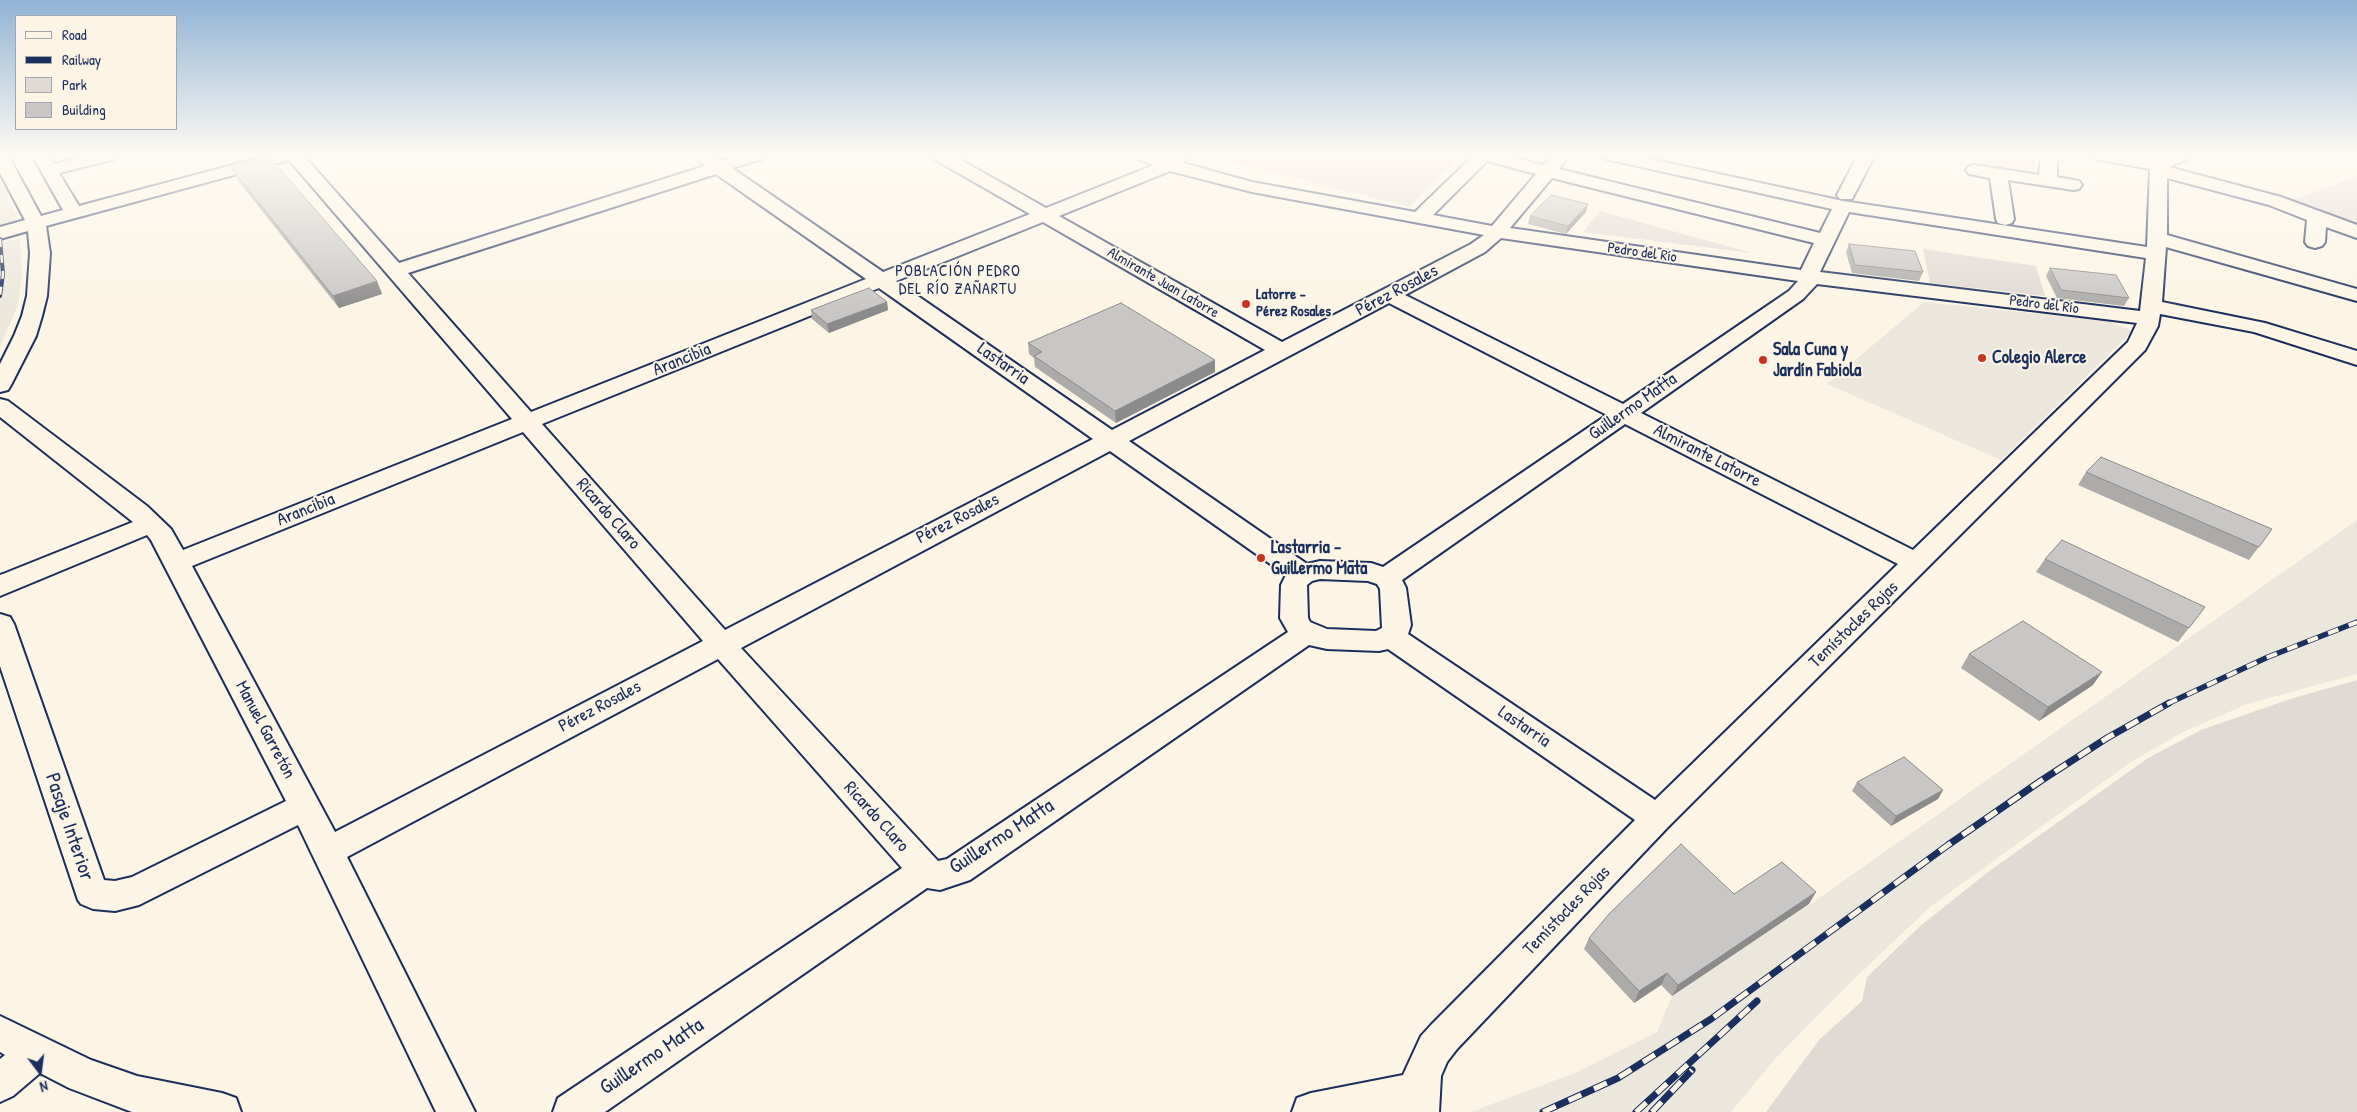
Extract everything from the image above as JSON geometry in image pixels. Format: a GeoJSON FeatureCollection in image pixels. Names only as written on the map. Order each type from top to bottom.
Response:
{"type":"FeatureCollection","features":[{"type":"Feature","properties":{"kind":"street"},"geometry":{"type":"LineString","coordinates":[[0,385],[25,336],[37,296],[40,253],[36,223],[28,207]]}},
{"type":"Feature","properties":{"kind":"street"},"geometry":{"type":"LineString","coordinates":[[70,207],[74,213]]}},
{"type":"Feature","properties":{"kind":"street"},"geometry":{"type":"LineString","coordinates":[[0,233],[97,207]]}},
{"type":"Feature","properties":{"kind":"street","name":"Ricardo Claro"},"geometry":{"type":"LineString","coordinates":[[339,207],[721,644],[925,871]]}},
{"type":"Feature","properties":{"kind":"street"},"geometry":{"type":"LineString","coordinates":[[395,271],[579,207]]}},
{"type":"Feature","properties":{"kind":"street","name":"Lastarria"},"geometry":{"type":"LineString","coordinates":[[776,207],[1303,574]]}},
{"type":"Feature","properties":{"kind":"street","name":"Almirante Juan Latorre"},"geometry":{"type":"LineString","coordinates":[[1030,207],[1282,351]]}},
{"type":"Feature","properties":{"kind":"street","name":"Arancibia"},"geometry":{"type":"LineString","coordinates":[[178,562],[1064,207]]}},
{"type":"Feature","properties":{"kind":"street","name":"Pedro del Río"},"geometry":{"type":"LineString","coordinates":[[1359,207],[1496,232],[1811,277],[2150,312],[2258,327],[2357,358]]}},
{"type":"Feature","properties":{"kind":"street"},"geometry":{"type":"LineString","coordinates":[[1419,218],[1430,207]]}},
{"type":"Feature","properties":{"kind":"street","name":"Pérez Rosales"},"geometry":{"type":"LineString","coordinates":[[328,850],[1478,248],[1496,232],[1517,207]]}},
{"type":"Feature","properties":{"kind":"street"},"geometry":{"type":"LineString","coordinates":[[1694,207],[1825,240]]}},
{"type":"Feature","properties":{"kind":"street","name":"Guillermo Matta"},"geometry":{"type":"LineString","coordinates":[[1386,578],[1796,295],[1811,277],[1812,266],[1841,207]]}},
{"type":"Feature","properties":{"kind":"street"},"geometry":{"type":"LineString","coordinates":[[1893,207],[2157,244]]}},
{"type":"Feature","properties":{"kind":"street"},"geometry":{"type":"LineString","coordinates":[[1902,207],[2005,219],[2157,244],[2357,295]]}},
{"type":"Feature","properties":{"kind":"street"},"geometry":{"type":"LineString","coordinates":[[2003,207],[2005,219]]}},
{"type":"Feature","properties":{"kind":"street","name":"Temístocles Rojas"},"geometry":{"type":"LineString","coordinates":[[1420,1102],[1426,1062],[1444,1038],[1657,818],[2136,345],[2144,332],[2150,312],[2157,244],[2158,207]]}},
{"type":"Feature","properties":{"kind":"street"},"geometry":{"type":"LineString","coordinates":[[2288,207],[2357,232]]}},
{"type":"Feature","properties":{"kind":"street"},"geometry":{"type":"LineString","coordinates":[[2315,242],[2317,217]]}},
{"type":"Feature","properties":{"kind":"street","name":"Almirante Latorre"},"geometry":{"type":"LineString","coordinates":[[1390,295],[1917,563]]}},
{"type":"Feature","properties":{"kind":"street","name":"Manuel Garretón"},"geometry":{"type":"LineString","coordinates":[[0,406],[152,524],[162,535],[178,562],[328,850],[456,1112]]}},
{"type":"Feature","properties":{"kind":"street"},"geometry":{"type":"LineString","coordinates":[[0,587],[12,580],[152,524]]}},
{"type":"Feature","properties":{"kind":"street"},"geometry":{"type":"LineString","coordinates":[[1320,570],[1371,572],[1386,578],[1393,588],[1397,625],[1391,637],[1379,641],[1327,640],[1306,632],[1296,624],[1294,618],[1294,585],[1296,580],[1303,574],[1320,570]]}},
{"type":"Feature","properties":{"kind":"street","name":"Pasaje Interior"},"geometry":{"type":"LineString","coordinates":[[0,624],[90,890],[93,894],[115,896],[138,890],[305,806]]}},
{"type":"Feature","properties":{"kind":"street","name":"Guillermo Matta"},"geometry":{"type":"LineString","coordinates":[[572,1112],[925,871],[940,876],[958,870],[1306,632]]}},
{"type":"Feature","properties":{"kind":"street","name":"Lastarria"},"geometry":{"type":"LineString","coordinates":[[1391,637],[1657,818]]}},
{"type":"Feature","properties":{"kind":"street"},"geometry":{"type":"LineString","coordinates":[[0,1033],[82,1075],[137,1095],[222,1112]]}},
{"type":"Feature","properties":{"kind":"street"},"geometry":{"type":"LineString","coordinates":[[0,1083],[36,1053]]}},
{"type":"Feature","properties":{"kind":"street"},"geometry":{"type":"LineString","coordinates":[[1311,1112],[1420,1102]]}},
{"type":"Feature","properties":{"kind":"shaded area"},"geometry":{"type":"Polygon","coordinates":[[[0,207],[13,207],[20,223],[0,229],[0,207]]]}},
{"type":"Feature","properties":{"kind":"shaded area"},"geometry":{"type":"Polygon","coordinates":[[[20,238],[22,275],[17,307],[0,347],[0,243],[20,238]]]}},
{"type":"Feature","properties":{"kind":"shaded area","name":"Colegio Alerce"},"geometry":{"type":"Polygon","coordinates":[[[1924,302],[2107,321],[2133,331],[2001,460],[1827,384],[1924,302]]]}},
{"type":"Feature","properties":{"kind":"shaded area"},"geometry":{"type":"Polygon","coordinates":[[[2357,520],[2357,674],[2247,704],[2181,733],[2131,762],[1931,906],[1850,983],[1775,1059],[1731,1112],[1471,1112],[1575,1073],[1657,1032],[1672,996],[1809,905],[2357,520]]]}},
{"type":"Feature","properties":{"kind":"green space"},"geometry":{"type":"Polygon","coordinates":[[[2307,207],[2357,207],[2357,226],[2307,207]]]}},
{"type":"Feature","properties":{"kind":"green space"},"geometry":{"type":"Polygon","coordinates":[[[1600,211],[1752,253],[1583,232],[1600,211]]]}},
{"type":"Feature","properties":{"kind":"green space"},"geometry":{"type":"Polygon","coordinates":[[[1923,249],[2036,266],[2045,296],[1930,283],[1923,249]]]}},
{"type":"Feature","properties":{"kind":"green space"},"geometry":{"type":"Polygon","coordinates":[[[2357,680],[2357,1112],[1766,1112],[1819,1040],[1862,1001],[1867,977],[1919,927],[1988,872],[2148,758],[2201,730],[2290,699],[2357,680]]]}},
{"type":"Feature","properties":{"kind":"building"},"geometry":{"type":"Polygon","coordinates":[[[262,207],[313,207],[377,281],[333,296],[262,207]]]}},
{"type":"Feature","properties":{"kind":"building"},"geometry":{"type":"Polygon","coordinates":[[[1539,207],[1585,207],[1568,226],[1530,216],[1539,207]]]}},
{"type":"Feature","properties":{"kind":"building"},"geometry":{"type":"Polygon","coordinates":[[[1849,244],[1915,251],[1923,272],[1855,265],[1849,244]]]}},
{"type":"Feature","properties":{"kind":"building"},"geometry":{"type":"Polygon","coordinates":[[[2050,268],[2116,275],[2129,298],[2061,290],[2050,268]]]}},
{"type":"Feature","properties":{"kind":"building"},"geometry":{"type":"Polygon","coordinates":[[[869,288],[887,302],[827,324],[811,310],[869,288]]]}},
{"type":"Feature","properties":{"kind":"building"},"geometry":{"type":"Polygon","coordinates":[[[1121,303],[1215,360],[1115,411],[1034,356],[1042,352],[1028,343],[1121,303]]]}},
{"type":"Feature","properties":{"kind":"building"},"geometry":{"type":"Polygon","coordinates":[[[2101,457],[2272,529],[2259,547],[2086,472],[2101,457]]]}},
{"type":"Feature","properties":{"kind":"building"},"geometry":{"type":"Polygon","coordinates":[[[2062,540],[2205,607],[2189,628],[2045,559],[2062,540]]]}},
{"type":"Feature","properties":{"kind":"building"},"geometry":{"type":"Polygon","coordinates":[[[2023,621],[2102,672],[2048,707],[1969,654],[2023,621]]]}},
{"type":"Feature","properties":{"kind":"building"},"geometry":{"type":"Polygon","coordinates":[[[1904,757],[1943,790],[1896,816],[1857,782],[1904,757]]]}},
{"type":"Feature","properties":{"kind":"building"},"geometry":{"type":"Polygon","coordinates":[[[1681,844],[1734,894],[1782,862],[1816,892],[1678,985],[1667,973],[1639,991],[1589,938],[1609,914],[1681,844]]]}},
{"type":"Feature","properties":{"kind":"railway"},"geometry":{"type":"LineString","coordinates":[[0,239],[3,274],[0,296]]}},
{"type":"Feature","properties":{"kind":"railway"},"geometry":{"type":"LineString","coordinates":[[2168,703],[2268,657],[2357,622]]}},
{"type":"Feature","properties":{"kind":"railway"},"geometry":{"type":"LineString","coordinates":[[1543,1112],[1618,1078],[1711,1019],[1948,845],[2042,780],[2107,738],[2168,703]]}},
{"type":"Feature","properties":{"kind":"railway"},"geometry":{"type":"LineString","coordinates":[[1636,1112],[1757,1001]]}},
{"type":"Feature","properties":{"kind":"railway"},"geometry":{"type":"LineString","coordinates":[[1652,1112],[1692,1070]]}},
{"type":"Feature","properties":{"kind":"place","name":"Latorre - Pérez Rosales"},"geometry":{"type":"Point","coordinates":[1246,304]}},
{"type":"Feature","properties":{"kind":"place","name":"Colegio Alerce"},"geometry":{"type":"Point","coordinates":[1982,358]}},
{"type":"Feature","properties":{"kind":"place","name":"Sala Cuna y Jardín Fabiola"},"geometry":{"type":"Point","coordinates":[1763,360]}},
{"type":"Feature","properties":{"kind":"place","name":"Lastarria - Guillermo Mata"},"geometry":{"type":"Point","coordinates":[1261,558]}},
{"type":"Feature","properties":{"kind":"district","name":"POBLACIÓN PEDRO DEL RÍO ZAÑARTU"},"geometry":{"type":"Point","coordinates":[958,281]}}]}
